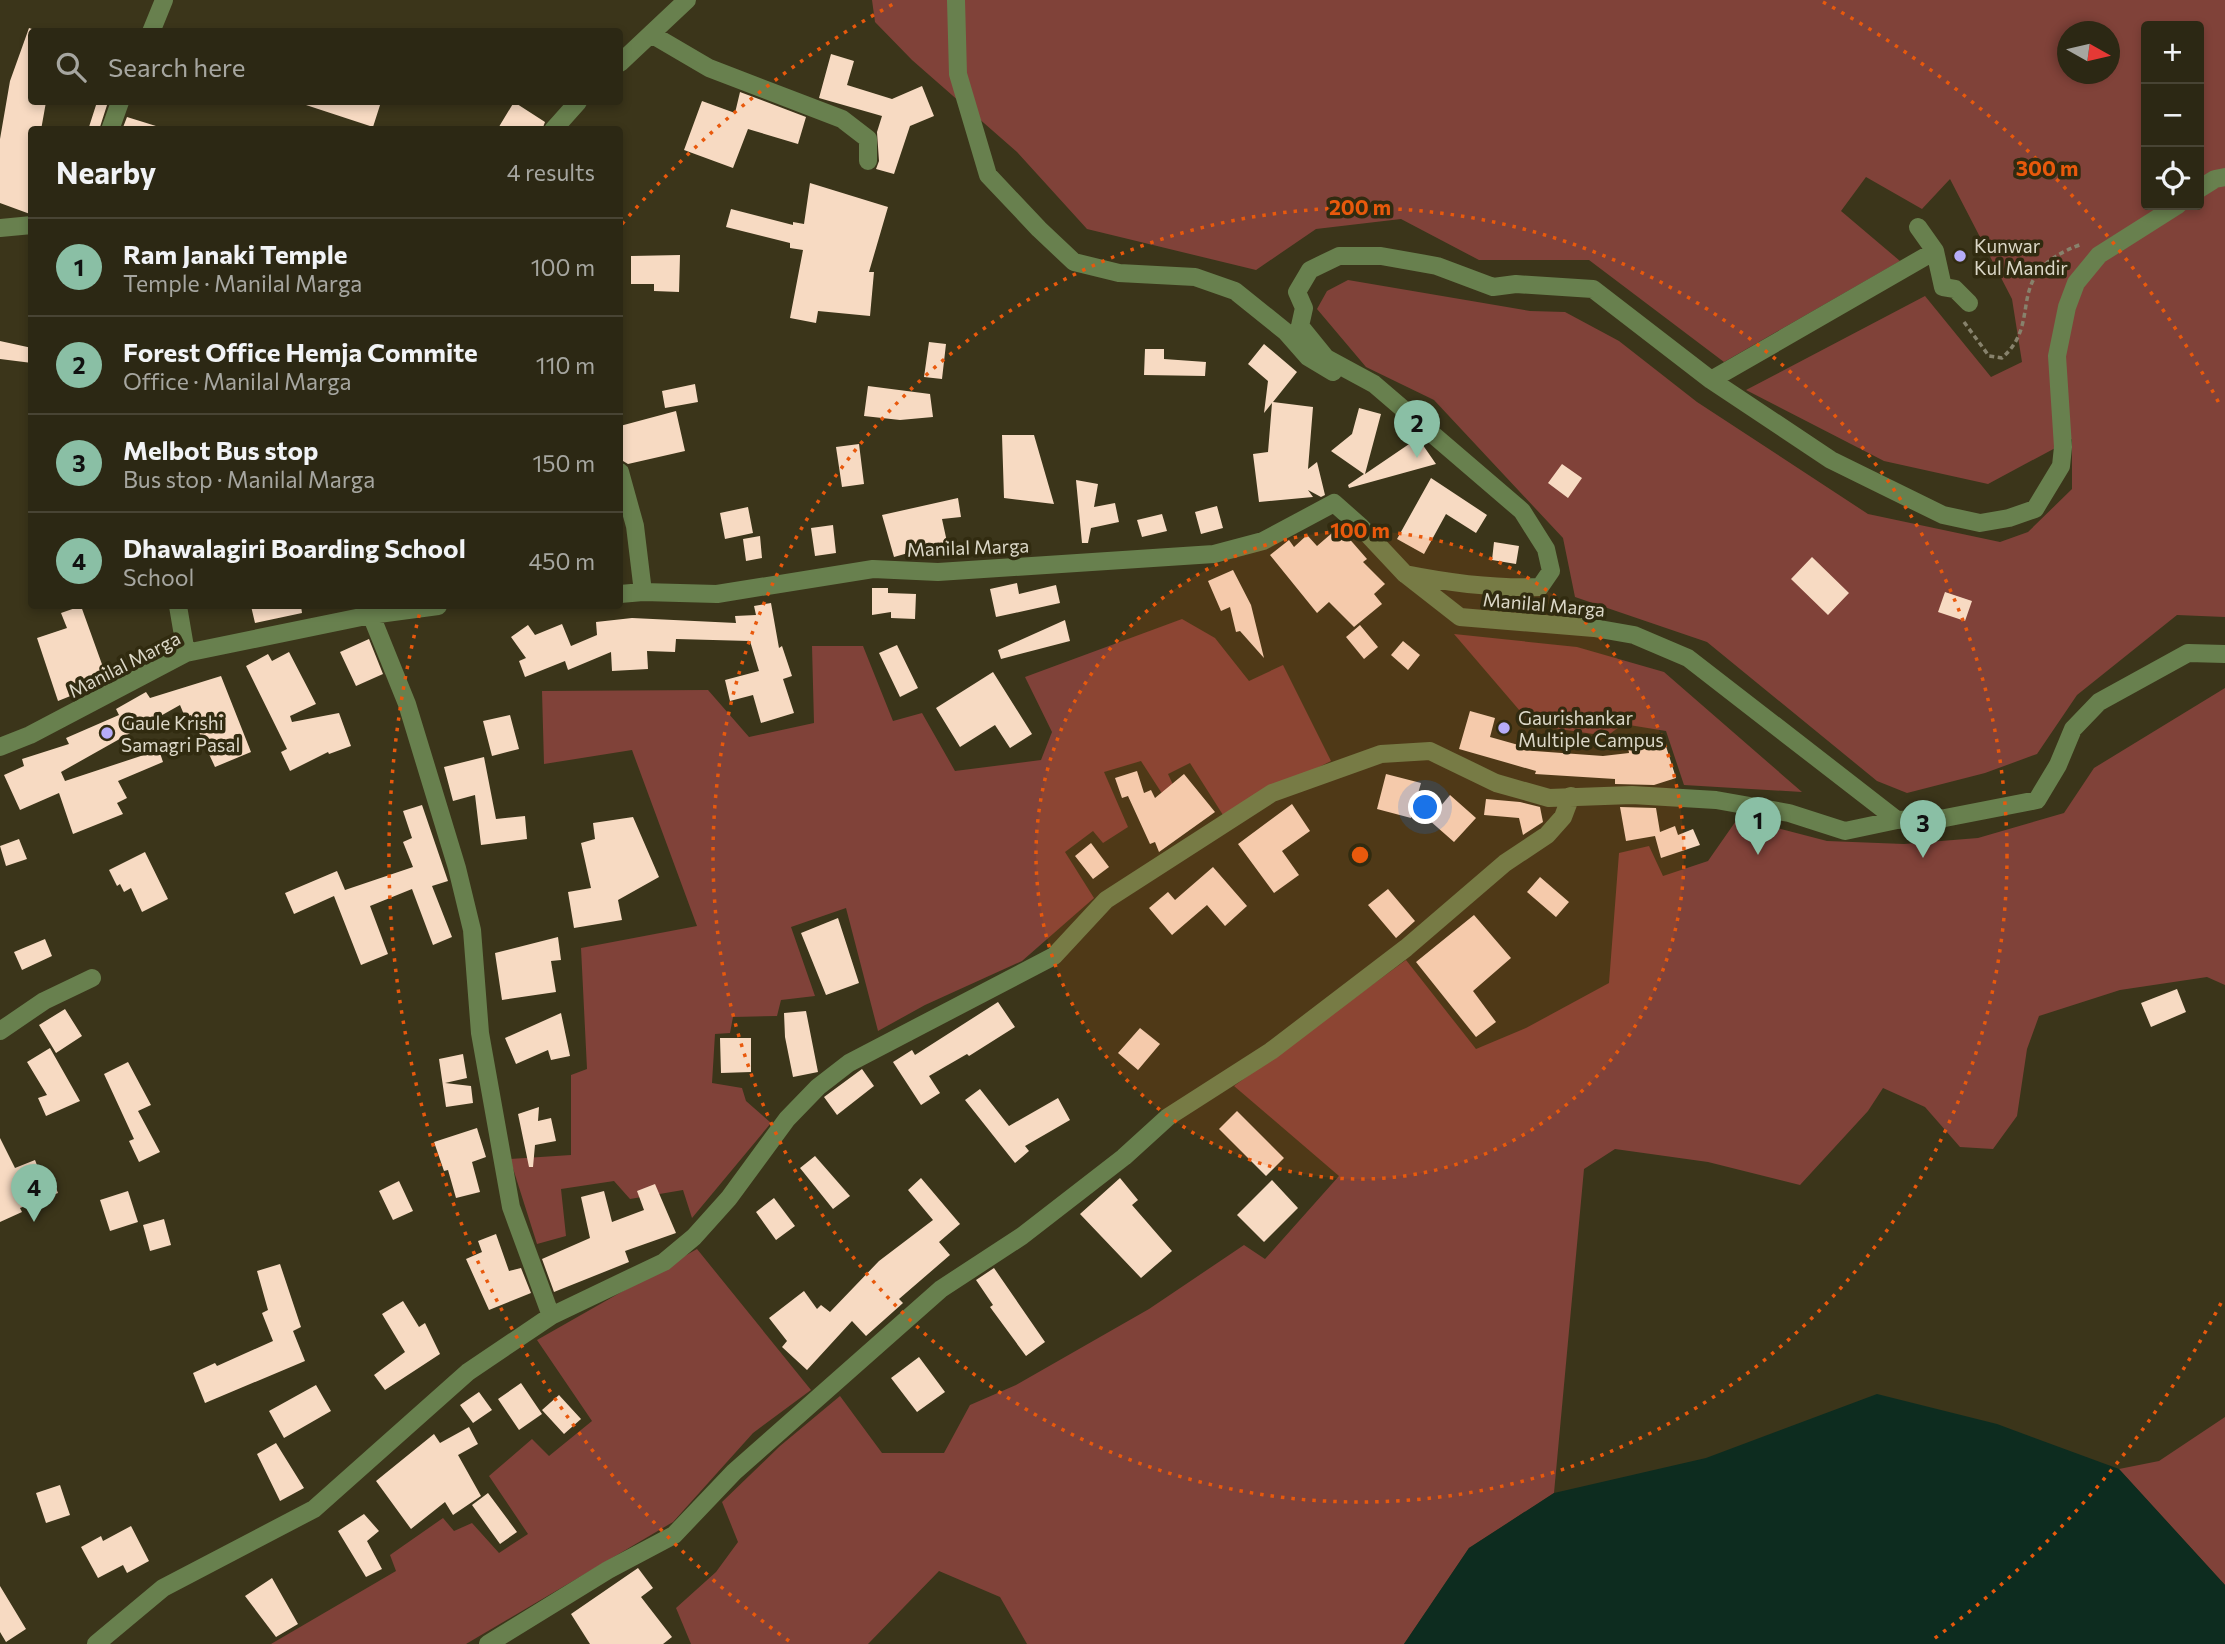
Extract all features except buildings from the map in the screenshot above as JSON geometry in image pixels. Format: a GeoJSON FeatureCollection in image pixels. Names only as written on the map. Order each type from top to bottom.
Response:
{"type":"FeatureCollection","features":[{"type":"Feature","properties":{"kind":"street"},"geometry":{"type":"LineString","coordinates":[[153,28],[164,0]]}},
{"type":"Feature","properties":{"kind":"street"},"geometry":{"type":"LineString","coordinates":[[623,60],[687,0]]}},
{"type":"Feature","properties":{"kind":"street"},"geometry":{"type":"LineString","coordinates":[[956,0],[958,74],[988,175],[1074,262],[1119,273],[1195,277],[1235,291],[1286,332],[1308,357],[1330,371],[1374,384]]}},
{"type":"Feature","properties":{"kind":"street"},"geometry":{"type":"LineString","coordinates":[[651,34],[709,68],[842,119],[868,139],[868,160]]}},
{"type":"Feature","properties":{"kind":"street"},"geometry":{"type":"LineString","coordinates":[[111,126],[119,105]]}},
{"type":"Feature","properties":{"kind":"street"},"geometry":{"type":"LineString","coordinates":[[557,126],[575,105]]}},
{"type":"Feature","properties":{"kind":"street"},"geometry":{"type":"LineString","coordinates":[[2204,187],[2225,177]]}},
{"type":"Feature","properties":{"kind":"street"},"geometry":{"type":"LineString","coordinates":[[1405,574],[1451,583],[1513,588],[1540,587],[1550,571],[1546,549],[1522,512],[1374,384],[1326,358],[1300,326],[1304,308],[1297,292],[1310,270],[1339,256],[1381,256],[1437,266],[1493,287],[1516,284],[1593,289],[1711,380],[1831,460],[1943,515],[1980,523],[2009,518],[2035,509],[2061,466],[2063,447],[2057,356],[2067,307],[2076,283],[2099,256],[2170,210]]}},
{"type":"Feature","properties":{"kind":"street"},"geometry":{"type":"LineString","coordinates":[[0,228],[28,225]]}},
{"type":"Feature","properties":{"kind":"street"},"geometry":{"type":"LineString","coordinates":[[1918,227],[1934,251],[1943,287],[1955,289],[1969,303]]}},
{"type":"Feature","properties":{"kind":"street"},"geometry":{"type":"LineString","coordinates":[[1711,380],[1934,251]]}},
{"type":"Feature","properties":{"kind":"street"},"geometry":{"type":"LineString","coordinates":[[623,483],[635,526],[643,592]]}},
{"type":"Feature","properties":{"kind":"street","name":"Manilal Marga"},"geometry":{"type":"LineString","coordinates":[[623,594],[717,594],[873,569],[938,572],[1214,554],[1263,541],[1334,503],[1360,526],[1405,574],[1460,617],[1594,628],[1634,635],[1688,658],[1897,820]]}},
{"type":"Feature","properties":{"kind":"street"},"geometry":{"type":"LineString","coordinates":[[179,609],[186,653]]}},
{"type":"Feature","properties":{"kind":"street","name":"Manilal Marga"},"geometry":{"type":"LineString","coordinates":[[0,747],[30,735],[186,653],[371,615],[416,609]]}},
{"type":"Feature","properties":{"kind":"street"},"geometry":{"type":"LineString","coordinates":[[371,615],[407,704],[457,868],[472,930],[480,1033],[511,1207],[551,1316]]}},
{"type":"Feature","properties":{"kind":"street"},"geometry":{"type":"LineString","coordinates":[[96,1644],[163,1588],[314,1509],[468,1372],[551,1316],[664,1262],[694,1237],[729,1198],[787,1119],[818,1087],[849,1063],[1054,956],[1106,900],[1272,793],[1381,754],[1430,751],[1496,783],[1549,798],[1632,795],[1716,800],[1789,813],[1845,831],[1897,820],[1945,818],[2037,800],[2058,765],[2073,729],[2099,702],[2188,653],[2225,654]]}},
{"type":"Feature","properties":{"kind":"street"},"geometry":{"type":"LineString","coordinates":[[488,1644],[608,1570],[674,1535],[734,1472],[941,1289],[1022,1236],[1124,1157],[1168,1117],[1270,1051],[1406,948],[1505,863],[1547,835],[1563,817],[1571,796]]}},
{"type":"Feature","properties":{"kind":"street"},"geometry":{"type":"LineString","coordinates":[[0,1031],[44,1001],[92,978]]}},
{"type":"Feature","properties":{"kind":"path"},"geometry":{"type":"LineString","coordinates":[[1969,303],[1957,312],[1989,356],[2002,358],[2015,347],[2032,281],[2041,266],[2056,255],[2092,243]]}},
{"type":"Feature","properties":{"kind":"shaded area"},"geometry":{"type":"Polygon","coordinates":[[[872,0],[2225,0],[2225,617],[2177,615],[2077,695],[2037,754],[1985,773],[1907,793],[1877,781],[1707,642],[1575,597],[1563,538],[1434,400],[1366,367],[1317,309],[1327,291],[1348,280],[1530,311],[1565,312],[1619,341],[1697,402],[1868,514],[2000,542],[2028,532],[2072,489],[2072,439],[1988,484],[1884,461],[1746,390],[1925,296],[1991,377],[2022,362],[2012,299],[1950,179],[1922,209],[1866,177],[1841,211],[1900,261],[1724,362],[1589,260],[1479,260],[1401,219],[1316,229],[1256,270],[1087,229],[1017,152],[912,60],[875,22],[872,0]]]}},
{"type":"Feature","properties":{"kind":"shaded area"},"geometry":{"type":"Polygon","coordinates":[[[1182,619],[1215,638],[1249,681],[1283,665],[1331,761],[1223,815],[1190,763],[1168,774],[1175,789],[1163,795],[1141,761],[1104,772],[1128,827],[1103,843],[1093,831],[1065,852],[1094,898],[1022,961],[925,1005],[878,1031],[846,908],[791,927],[815,996],[781,1000],[777,1016],[733,1017],[730,1033],[715,1034],[712,1083],[742,1088],[746,1101],[771,1123],[692,1218],[683,1190],[630,1199],[614,1181],[561,1189],[566,1236],[537,1244],[510,1159],[571,1155],[571,1075],[587,1069],[581,948],[697,926],[632,750],[544,764],[542,691],[708,690],[749,737],[814,723],[812,646],[863,646],[893,721],[922,713],[955,771],[1041,760],[1052,732],[1025,677],[1182,619]]]}},
{"type":"Feature","properties":{"kind":"shaded area"},"geometry":{"type":"Polygon","coordinates":[[[1454,634],[1577,647],[1664,672],[1802,792],[1684,785],[1666,731],[1623,724],[1607,736],[1532,725],[1454,634]]]}},
{"type":"Feature","properties":{"kind":"shaded area"},"geometry":{"type":"Polygon","coordinates":[[[2225,688],[2225,985],[2207,977],[2120,990],[2039,1016],[2027,1049],[2017,1116],[1993,1149],[1960,1147],[1925,1107],[1883,1088],[1868,1111],[1800,1185],[1708,1162],[1615,1149],[1584,1169],[1554,1493],[1469,1548],[1404,1644],[1027,1644],[1000,1597],[939,1571],[868,1644],[691,1644],[676,1608],[716,1572],[738,1542],[722,1502],[780,1446],[840,1396],[882,1453],[944,1453],[970,1405],[1016,1385],[1149,1309],[1244,1245],[1265,1259],[1339,1176],[1234,1086],[1406,960],[1476,1049],[1526,1028],[1609,983],[1619,853],[1649,846],[1663,876],[1708,861],[1738,818],[1827,841],[1904,844],[1978,838],[2064,813],[2094,768],[2225,688]]]}},
{"type":"Feature","properties":{"kind":"shaded area"},"geometry":{"type":"Polygon","coordinates":[[[697,1249],[811,1390],[753,1433],[673,1522],[466,1644],[271,1644],[396,1571],[390,1555],[443,1518],[454,1531],[472,1523],[499,1553],[528,1534],[489,1476],[532,1439],[549,1456],[592,1421],[537,1340],[697,1249]]]}},
{"type":"Feature","properties":{"kind":"shaded area"},"geometry":{"type":"Polygon","coordinates":[[[1877,1394],[1997,1424],[2119,1469],[2225,1585],[2225,1644],[1404,1644],[1469,1548],[1554,1493],[1706,1458],[1877,1394]]]}},
{"type":"Feature","properties":{"kind":"shaded area"},"geometry":{"type":"Polygon","coordinates":[[[2225,1417],[2225,1585],[2119,1469],[2159,1461],[2225,1417]]]}},
{"type":"Feature","properties":{"kind":"place","name":"Kunwar Kul Mandir"},"geometry":{"type":"Point","coordinates":[1960,256]}},
{"type":"Feature","properties":{"kind":"place","name":"Forest Office Hemja Commite"},"geometry":{"type":"Point","coordinates":[1417,458]}},
{"type":"Feature","properties":{"kind":"place","name":"Gaurishankar Multiple Campus"},"geometry":{"type":"Point","coordinates":[1504,728]}},
{"type":"Feature","properties":{"kind":"place","name":"Gaule Krishi Samagri Pasal"},"geometry":{"type":"Point","coordinates":[107,733]}},
{"type":"Feature","properties":{"kind":"place","name":"Ram Janaki Temple"},"geometry":{"type":"Point","coordinates":[1758,855]}},
{"type":"Feature","properties":{"kind":"place","name":"Melbot Bus stop"},"geometry":{"type":"Point","coordinates":[1923,858]}},
{"type":"Feature","properties":{"kind":"place","name":"Dhawalagiri Boarding School"},"geometry":{"type":"Point","coordinates":[34,1222]}}]}
